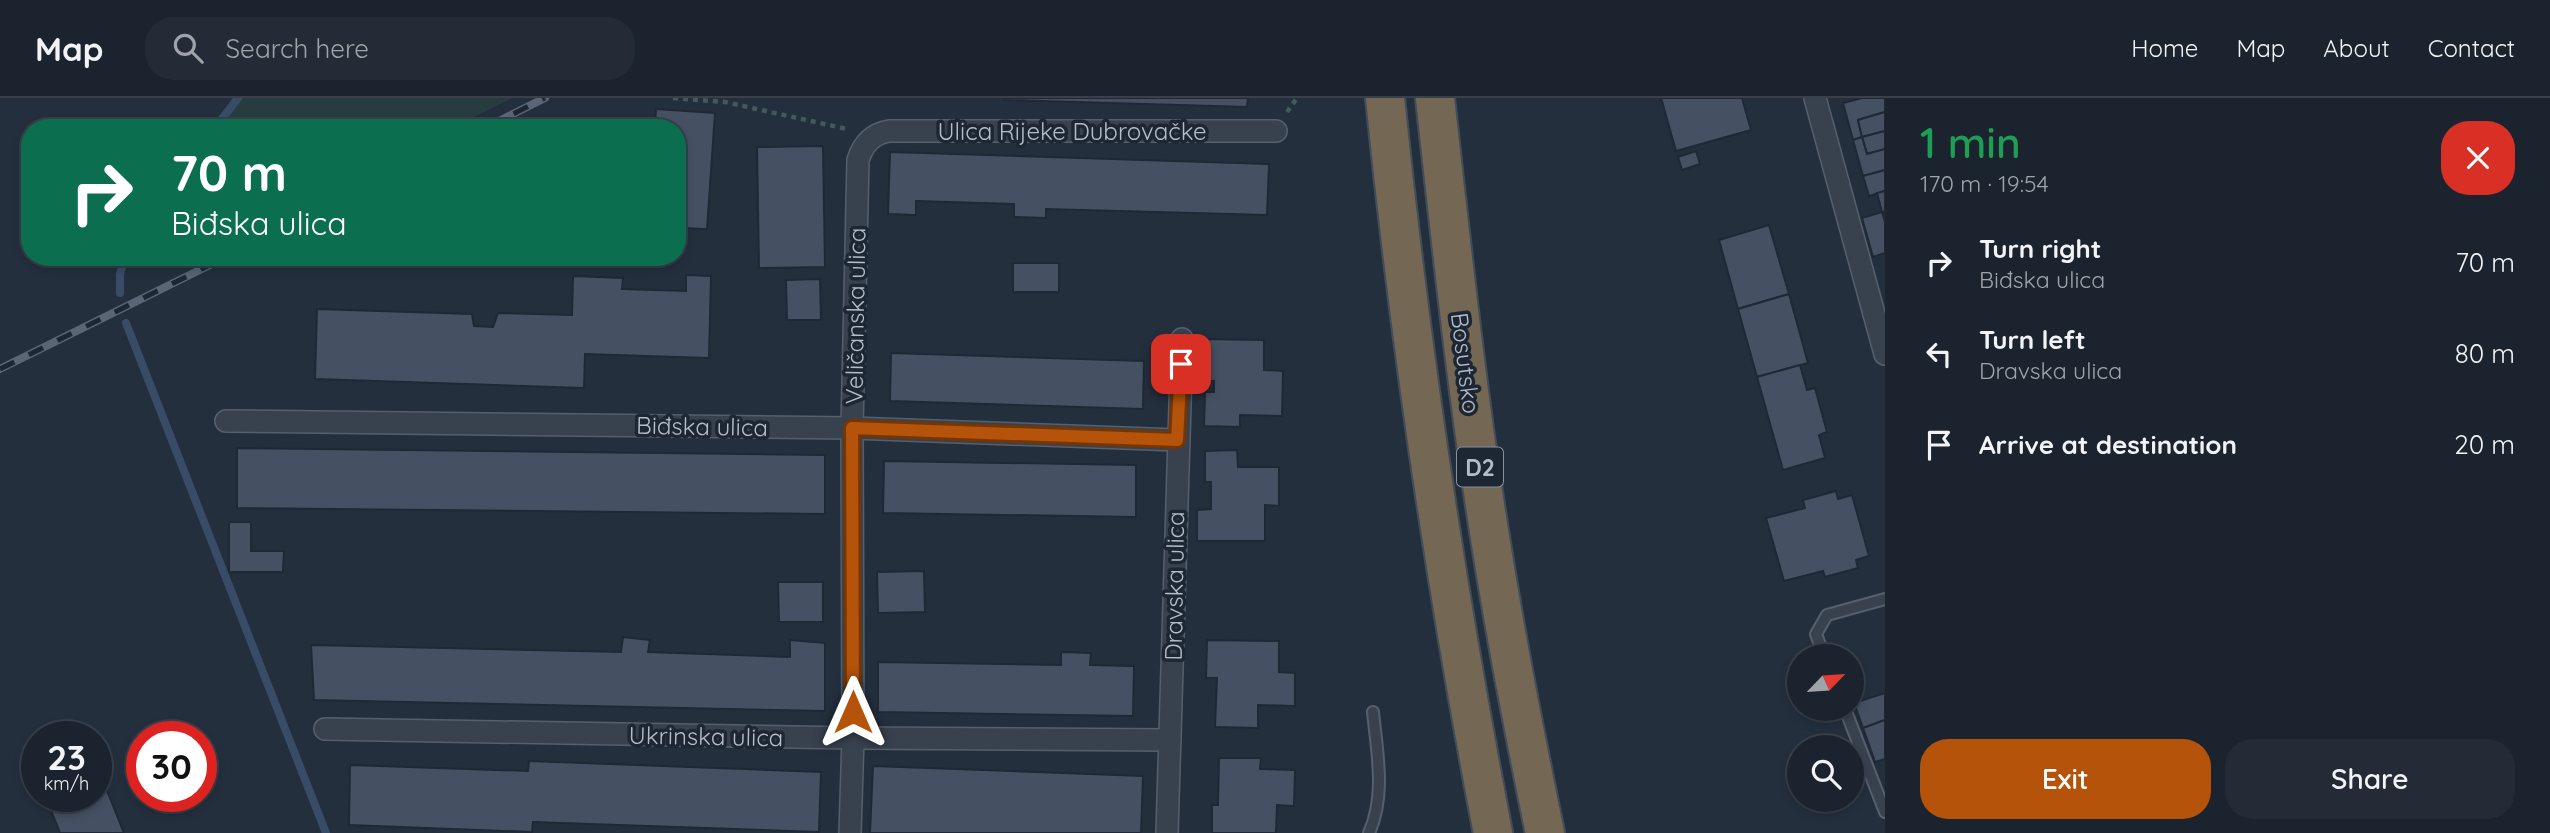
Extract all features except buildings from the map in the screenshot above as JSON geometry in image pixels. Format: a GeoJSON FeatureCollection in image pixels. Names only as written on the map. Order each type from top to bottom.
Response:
{"type":"FeatureCollection","features":[{"type":"Feature","properties":{"kind":"highway","name":"Bosutsko"},"geometry":{"type":"LineString","coordinates":[[1385,98],[1415,355],[1437,511],[1469,709],[1493,833]]}},
{"type":"Feature","properties":{"kind":"highway","name":"Bosutsko"},"geometry":{"type":"LineString","coordinates":[[1435,98],[1464,353],[1493,555],[1545,833]]}},
{"type":"Feature","properties":{"kind":"street"},"geometry":{"type":"LineString","coordinates":[[1815,98],[1885,354]]}},
{"type":"Feature","properties":{"kind":"street","name":"Ulica Rijeke Dubrovačke"},"geometry":{"type":"LineString","coordinates":[[870,139],[889,131],[1276,131]]}},
{"type":"Feature","properties":{"kind":"street","name":"Veličanska ulica"},"geometry":{"type":"LineString","coordinates":[[850,833],[853,738],[852,428],[858,160],[862,146],[870,139]]}},
{"type":"Feature","properties":{"kind":"street","name":"Dravska ulica"},"geometry":{"type":"LineString","coordinates":[[1167,833],[1182,339]]}},
{"type":"Feature","properties":{"kind":"street","name":"Biđska ulica"},"geometry":{"type":"LineString","coordinates":[[226,421],[852,428],[1177,440]]}},
{"type":"Feature","properties":{"kind":"street","name":"Ukrinska ulica"},"geometry":{"type":"LineString","coordinates":[[325,729],[853,738],[1170,740]]}},
{"type":"Feature","properties":{"kind":"lane"},"geometry":{"type":"LineString","coordinates":[[1819,644],[1815,634],[1827,615],[1885,599]]}},
{"type":"Feature","properties":{"kind":"lane"},"geometry":{"type":"LineString","coordinates":[[1369,833],[1380,790],[1373,712]]}},
{"type":"Feature","properties":{"kind":"lane"},"geometry":{"type":"LineString","coordinates":[[1850,721],[1885,812]]}},
{"type":"Feature","properties":{"kind":"path"},"geometry":{"type":"LineString","coordinates":[[673,98],[725,102],[842,127],[870,139]]}},
{"type":"Feature","properties":{"kind":"green space"},"geometry":{"type":"Polygon","coordinates":[[[238,98],[512,98],[470,119],[222,119],[238,98]]]}},
{"type":"Feature","properties":{"kind":"waterway"},"geometry":{"type":"LineString","coordinates":[[222,119],[238,98]]}},
{"type":"Feature","properties":{"kind":"waterway"},"geometry":{"type":"LineString","coordinates":[[120,293],[122,266]]}},
{"type":"Feature","properties":{"kind":"waterway"},"geometry":{"type":"LineString","coordinates":[[126,323],[326,833]]}},
{"type":"Feature","properties":{"kind":"railway"},"geometry":{"type":"LineString","coordinates":[[503,119],[545,98]]}},
{"type":"Feature","properties":{"kind":"railway"},"geometry":{"type":"LineString","coordinates":[[0,369],[208,266]]}},
{"type":"Feature","properties":{"kind":"route"},"geometry":{"type":"LineString","coordinates":[[853,712],[852,428],[1177,440],[1181,364]]}}]}
